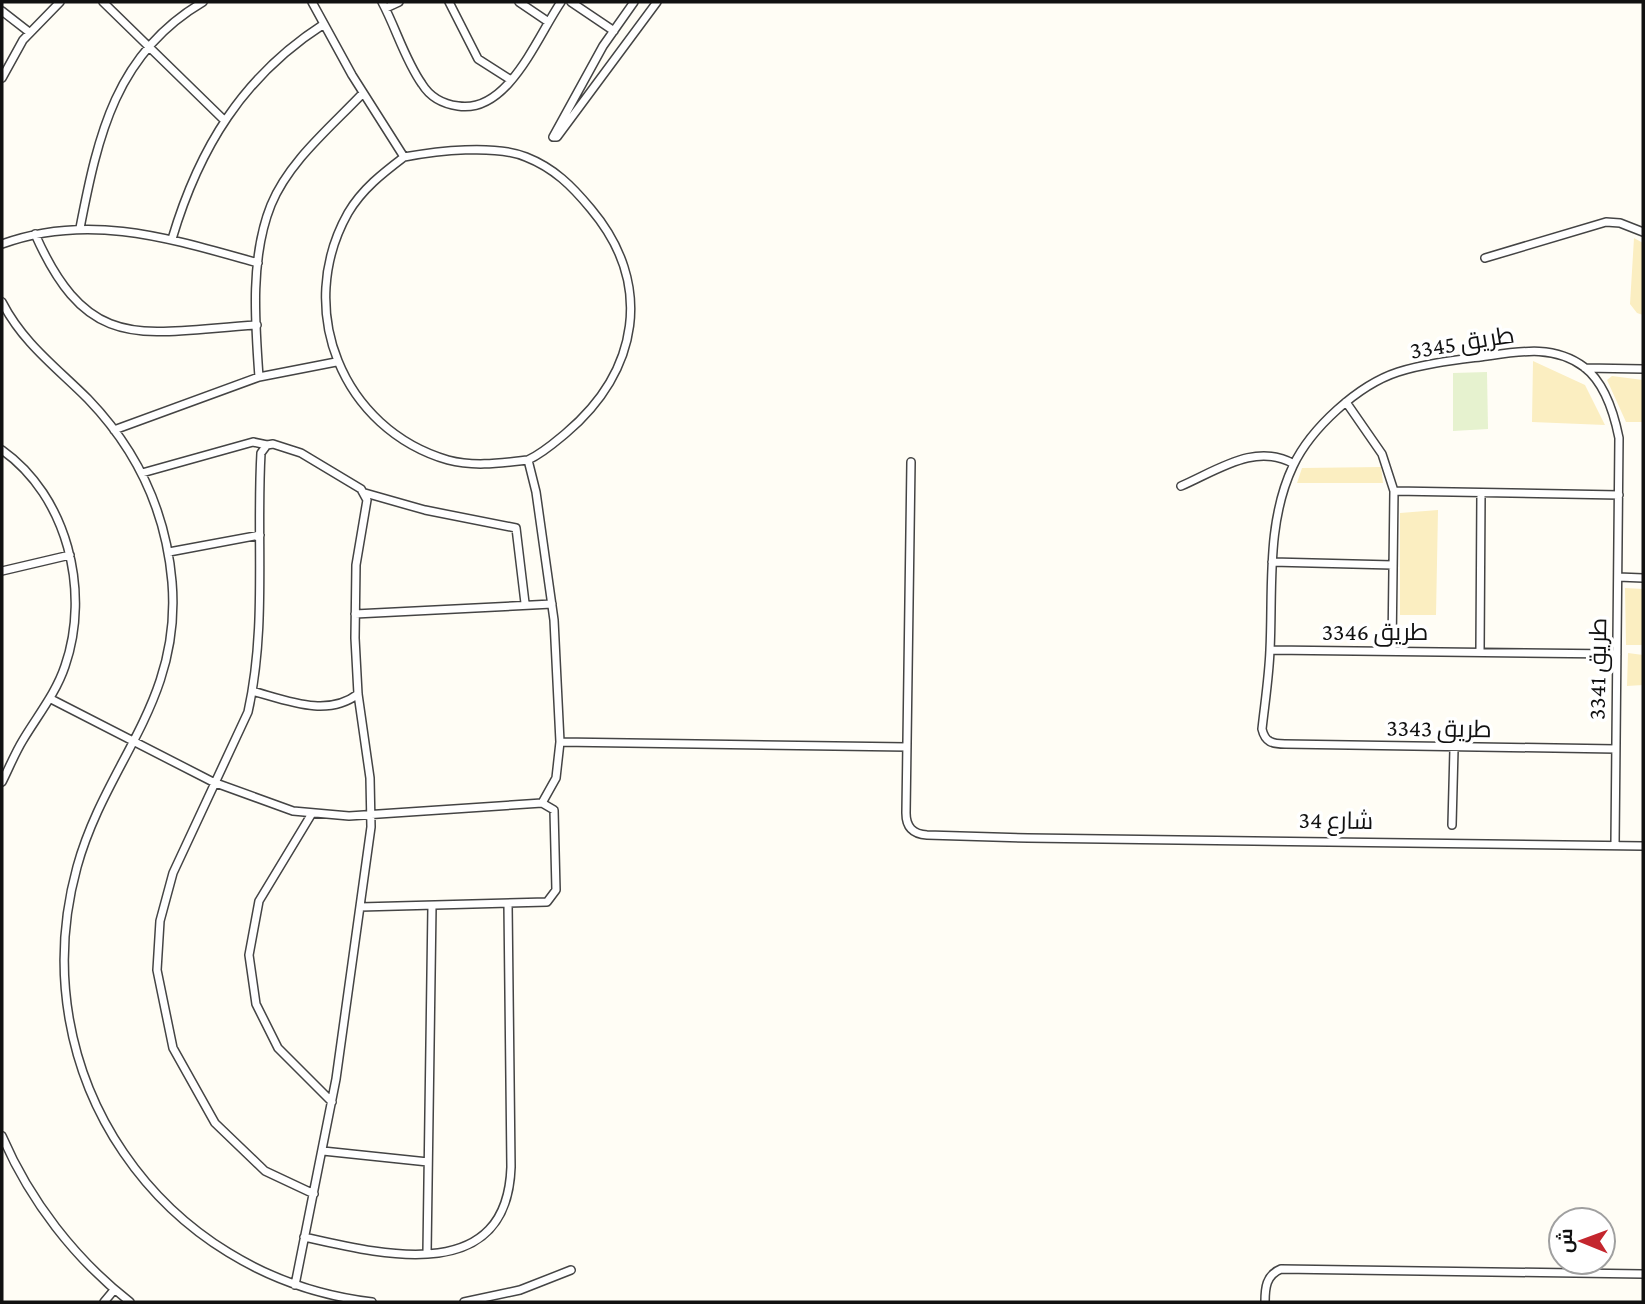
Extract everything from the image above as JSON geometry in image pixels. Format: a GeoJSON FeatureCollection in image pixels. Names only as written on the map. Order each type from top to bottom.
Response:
{"type":"FeatureCollection","features":[{"type":"Feature","properties":{"kind":"street"},"geometry":{"type":"LineString","coordinates":[[2,78],[29,32],[60,2]]}},
{"type":"Feature","properties":{"kind":"street"},"geometry":{"type":"LineString","coordinates":[[103,2],[225,121]]}},
{"type":"Feature","properties":{"kind":"street"},"geometry":{"type":"LineString","coordinates":[[80,228],[99,135],[112,104],[147,46],[175,19],[203,2]]}},
{"type":"Feature","properties":{"kind":"street"},"geometry":{"type":"LineString","coordinates":[[312,2],[363,93],[404,157]]}},
{"type":"Feature","properties":{"kind":"street"},"geometry":{"type":"LineString","coordinates":[[399,2],[384,5],[420,82],[440,101],[462,107],[482,105],[499,96],[561,2]]}},
{"type":"Feature","properties":{"kind":"street"},"geometry":{"type":"LineString","coordinates":[[449,2],[478,59],[511,80]]}},
{"type":"Feature","properties":{"kind":"street"},"geometry":{"type":"LineString","coordinates":[[519,2],[547,22]]}},
{"type":"Feature","properties":{"kind":"street"},"geometry":{"type":"LineString","coordinates":[[571,2],[614,31]]}},
{"type":"Feature","properties":{"kind":"street"},"geometry":{"type":"LineString","coordinates":[[635,2],[614,31],[553,133],[554,137],[657,2]]}},
{"type":"Feature","properties":{"kind":"street"},"geometry":{"type":"LineString","coordinates":[[2,11],[29,32]]}},
{"type":"Feature","properties":{"kind":"street"},"geometry":{"type":"LineString","coordinates":[[172,239],[184,197],[202,158],[225,121],[268,66],[295,43],[324,24]]}},
{"type":"Feature","properties":{"kind":"street"},"geometry":{"type":"LineString","coordinates":[[259,377],[258,263],[271,205],[301,157],[363,93]]}},
{"type":"Feature","properties":{"kind":"street"},"geometry":{"type":"LineString","coordinates":[[477,151],[523,155],[569,181],[607,227],[621,253],[630,284],[631,311],[627,340],[616,377],[591,412],[541,454],[528,460],[489,465],[463,462],[414,447],[382,425],[355,396],[336,362],[326,324],[325,285],[332,247],[349,211],[373,181],[404,157],[477,151]]}},
{"type":"Feature","properties":{"kind":"street"},"geometry":{"type":"LineString","coordinates":[[1485,258],[1606,222],[1633,226],[1643,232]]}},
{"type":"Feature","properties":{"kind":"street"},"geometry":{"type":"LineString","coordinates":[[2,244],[35,234],[80,228],[112,229],[172,239],[258,263]]}},
{"type":"Feature","properties":{"kind":"street"},"geometry":{"type":"LineString","coordinates":[[35,234],[61,285],[82,307],[107,324],[134,331],[257,324]]}},
{"type":"Feature","properties":{"kind":"street"},"geometry":{"type":"LineString","coordinates":[[2,302],[34,350],[89,401],[114,430],[142,472],[154,498],[169,552],[172,585],[169,650],[158,692],[136,742],[99,806],[72,887],[63,964],[65,1000],[75,1051],[111,1133],[157,1195],[187,1224],[221,1250],[295,1285],[372,1302]]}},
{"type":"Feature","properties":{"kind":"street","name":"طريق 3345"},"geometry":{"type":"LineString","coordinates":[[1264,737],[1262,729],[1270,650],[1272,562],[1277,518],[1294,464],[1325,420],[1346,402],[1395,373],[1432,363],[1542,350],[1585,368]]}},
{"type":"Feature","properties":{"kind":"street"},"geometry":{"type":"LineString","coordinates":[[114,430],[259,377],[336,362]]}},
{"type":"Feature","properties":{"kind":"street"},"geometry":{"type":"LineString","coordinates":[[1585,368],[1643,369]]}},
{"type":"Feature","properties":{"kind":"street","name":"طريق 3341"},"geometry":{"type":"LineString","coordinates":[[1585,368],[1608,400],[1619,438],[1615,844]]}},
{"type":"Feature","properties":{"kind":"street"},"geometry":{"type":"LineString","coordinates":[[1346,402],[1382,454],[1394,491],[1392,650]]}},
{"type":"Feature","properties":{"kind":"street"},"geometry":{"type":"LineString","coordinates":[[142,472],[253,442],[273,444],[301,453],[365,494],[425,510],[516,528],[525,603]]}},
{"type":"Feature","properties":{"kind":"street"},"geometry":{"type":"LineString","coordinates":[[267,445],[261,453],[258,642],[253,691],[248,712],[213,782],[173,873],[160,921],[157,970],[173,1048],[215,1123],[265,1171],[314,1194]]}},
{"type":"Feature","properties":{"kind":"street"},"geometry":{"type":"LineString","coordinates":[[2,450],[25,470],[43,491],[56,515],[70,555],[75,592],[74,628],[66,665],[51,699],[23,741],[2,782]]}},
{"type":"Feature","properties":{"kind":"street"},"geometry":{"type":"LineString","coordinates":[[1181,486],[1256,454],[1274,455],[1294,464]]}},
{"type":"Feature","properties":{"kind":"street"},"geometry":{"type":"LineString","coordinates":[[528,460],[536,492],[552,604],[560,742],[556,778],[542,803]]}},
{"type":"Feature","properties":{"kind":"street"},"geometry":{"type":"LineString","coordinates":[[560,742],[907,747],[911,461]]}},
{"type":"Feature","properties":{"kind":"street"},"geometry":{"type":"LineString","coordinates":[[1394,491],[1619,495]]}},
{"type":"Feature","properties":{"kind":"street"},"geometry":{"type":"LineString","coordinates":[[1480,651],[1481,493]]}},
{"type":"Feature","properties":{"kind":"street"},"geometry":{"type":"LineString","coordinates":[[295,1285],[332,1102],[372,814],[358,694],[355,614],[356,565],[367,504],[365,494]]}},
{"type":"Feature","properties":{"kind":"street"},"geometry":{"type":"LineString","coordinates":[[169,552],[260,535]]}},
{"type":"Feature","properties":{"kind":"street"},"geometry":{"type":"LineString","coordinates":[[2,571],[70,555]]}},
{"type":"Feature","properties":{"kind":"street"},"geometry":{"type":"LineString","coordinates":[[1272,562],[1393,565]]}},
{"type":"Feature","properties":{"kind":"street"},"geometry":{"type":"LineString","coordinates":[[1618,577],[1643,578]]}},
{"type":"Feature","properties":{"kind":"street"},"geometry":{"type":"LineString","coordinates":[[355,614],[525,603],[552,604]]}},
{"type":"Feature","properties":{"kind":"street","name":"طريق 3346"},"geometry":{"type":"LineString","coordinates":[[1270,650],[1617,654]]}},
{"type":"Feature","properties":{"kind":"street"},"geometry":{"type":"LineString","coordinates":[[253,691],[325,707],[341,704],[358,694]]}},
{"type":"Feature","properties":{"kind":"street"},"geometry":{"type":"LineString","coordinates":[[51,699],[213,782],[275,806],[311,815],[372,814],[542,803],[549,805],[555,814],[556,894],[544,903],[360,907]]}},
{"type":"Feature","properties":{"kind":"street","name":"طريق 3343"},"geometry":{"type":"LineString","coordinates":[[1264,737],[1276,744],[1454,749],[1616,749]]}},
{"type":"Feature","properties":{"kind":"street","name":"شارع 34"},"geometry":{"type":"LineString","coordinates":[[907,747],[906,819],[914,832],[927,835],[1643,845]]}},
{"type":"Feature","properties":{"kind":"street"},"geometry":{"type":"LineString","coordinates":[[1452,825],[1454,749]]}},
{"type":"Feature","properties":{"kind":"street"},"geometry":{"type":"LineString","coordinates":[[311,815],[259,901],[249,955],[256,1003],[278,1048],[332,1102]]}},
{"type":"Feature","properties":{"kind":"street"},"geometry":{"type":"LineString","coordinates":[[304,1237],[375,1252],[426,1253],[457,1249],[481,1238],[499,1219],[509,1194],[511,1167],[509,904]]}},
{"type":"Feature","properties":{"kind":"street"},"geometry":{"type":"LineString","coordinates":[[426,1253],[432,906]]}},
{"type":"Feature","properties":{"kind":"street"},"geometry":{"type":"LineString","coordinates":[[2,1136],[40,1207],[77,1254],[130,1302]]}},
{"type":"Feature","properties":{"kind":"street"},"geometry":{"type":"LineString","coordinates":[[323,1150],[428,1161]]}},
{"type":"Feature","properties":{"kind":"street"},"geometry":{"type":"LineString","coordinates":[[1265,1302],[1267,1282],[1273,1272],[1281,1269],[1643,1274]]}},
{"type":"Feature","properties":{"kind":"street"},"geometry":{"type":"LineString","coordinates":[[464,1302],[520,1290],[571,1270]]}},
{"type":"Feature","properties":{"kind":"street"},"geometry":{"type":"LineString","coordinates":[[104,1302],[114,1290]]}},
{"type":"Feature","properties":{"kind":"sand"},"geometry":{"type":"Polygon","coordinates":[[[1634,238],[1643,243],[1643,315],[1637,313],[1630,304],[1634,238]]]}},
{"type":"Feature","properties":{"kind":"sand"},"geometry":{"type":"Polygon","coordinates":[[[1533,361],[1585,385],[1605,425],[1532,422],[1533,361]]]}},
{"type":"Feature","properties":{"kind":"sand"},"geometry":{"type":"Polygon","coordinates":[[[1612,376],[1643,380],[1643,422],[1626,422],[1607,380],[1612,376]]]}},
{"type":"Feature","properties":{"kind":"sand"},"geometry":{"type":"Polygon","coordinates":[[[1381,467],[1383,483],[1297,483],[1302,468],[1381,467]]]}},
{"type":"Feature","properties":{"kind":"sand"},"geometry":{"type":"Polygon","coordinates":[[[1438,510],[1436,615],[1400,615],[1400,513],[1438,510]]]}},
{"type":"Feature","properties":{"kind":"sand"},"geometry":{"type":"Polygon","coordinates":[[[1625,588],[1643,589],[1643,645],[1626,645],[1625,588]]]}},
{"type":"Feature","properties":{"kind":"sand"},"geometry":{"type":"Polygon","coordinates":[[[1628,653],[1643,655],[1643,685],[1627,686],[1628,653]]]}},
{"type":"Feature","properties":{"kind":"green space"},"geometry":{"type":"Polygon","coordinates":[[[1487,372],[1488,429],[1453,431],[1453,373],[1487,372]]]}}]}
